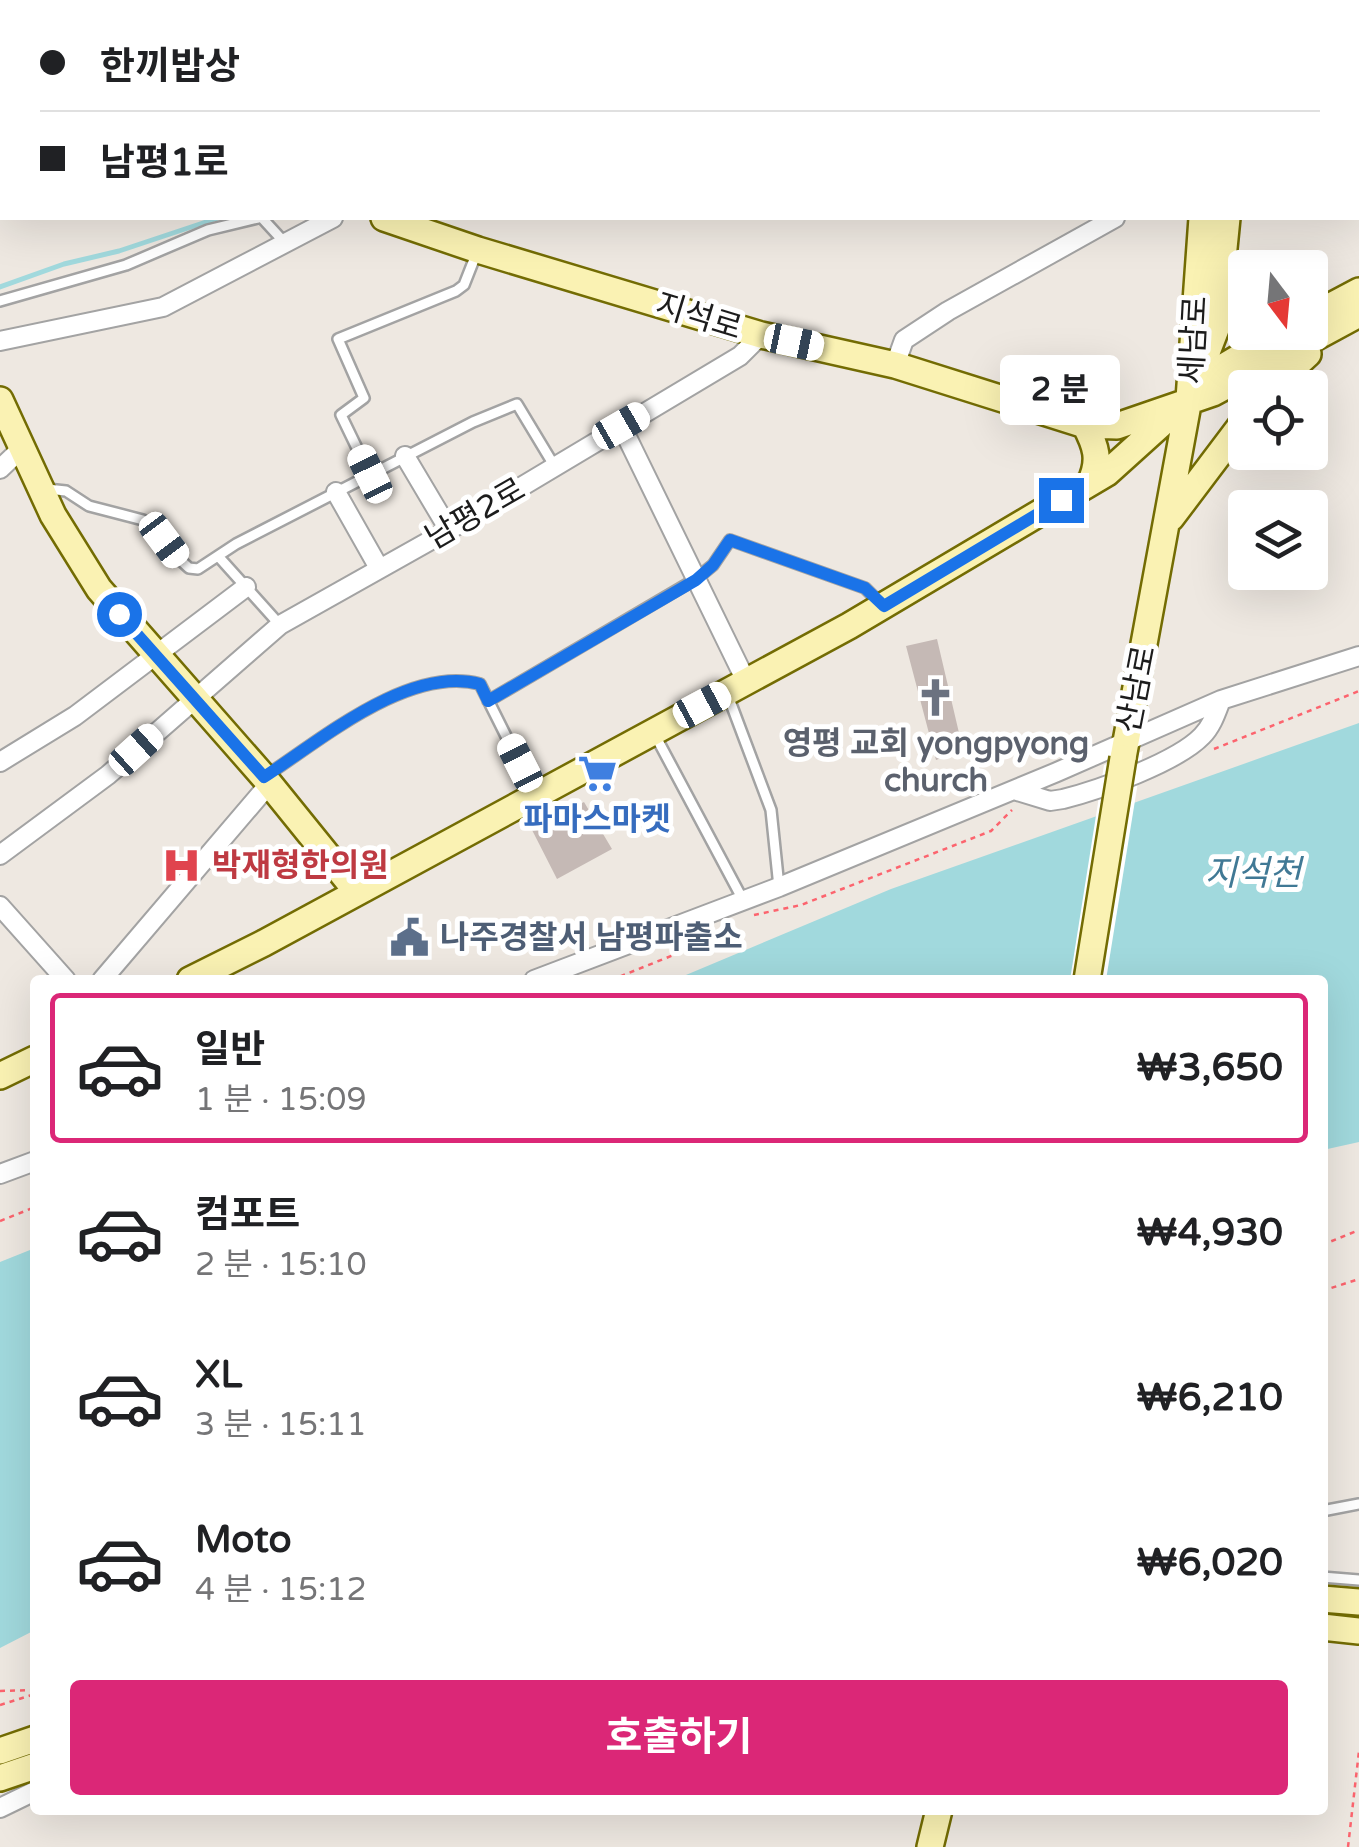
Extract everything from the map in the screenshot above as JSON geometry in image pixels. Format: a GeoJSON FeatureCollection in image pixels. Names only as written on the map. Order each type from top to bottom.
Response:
{"type":"FeatureCollection","features":[{"type":"Feature","properties":{"kind":"main road","name":"지석로"},"geometry":{"type":"LineString","coordinates":[[390,220],[761,335],[895,365],[1084,426],[1117,426],[1189,400]]}},
{"type":"Feature","properties":{"kind":"main road","name":"세남로"},"geometry":{"type":"LineString","coordinates":[[1189,400],[1202,220]]}},
{"type":"Feature","properties":{"kind":"main road","name":"세남로"},"geometry":{"type":"LineString","coordinates":[[1189,400],[1216,328],[1228,220]]}},
{"type":"Feature","properties":{"kind":"main road"},"geometry":{"type":"LineString","coordinates":[[1224,255],[1228,262]]}},
{"type":"Feature","properties":{"kind":"main road"},"geometry":{"type":"LineString","coordinates":[[1328,305],[1359,290]]}},
{"type":"Feature","properties":{"kind":"main road"},"geometry":{"type":"LineString","coordinates":[[1189,400],[1242,379],[1353,317]]}},
{"type":"Feature","properties":{"kind":"main road"},"geometry":{"type":"LineString","coordinates":[[1292,370],[1353,317]]}},
{"type":"Feature","properties":{"kind":"main road"},"geometry":{"type":"LineString","coordinates":[[200,975],[884,606],[1108,472],[1189,400],[1213,373],[1252,350]]}},
{"type":"Feature","properties":{"kind":"main road"},"geometry":{"type":"LineString","coordinates":[[0,400],[61,531],[99,588],[267,780],[358,892]]}},
{"type":"Feature","properties":{"kind":"main road","name":"산남로"},"geometry":{"type":"LineString","coordinates":[[1088,975],[1124,750],[1189,400]]}},
{"type":"Feature","properties":{"kind":"main road"},"geometry":{"type":"LineString","coordinates":[[1084,426],[1098,454],[1090,482]]}},
{"type":"Feature","properties":{"kind":"main road"},"geometry":{"type":"LineString","coordinates":[[1168,522],[1228,443]]}},
{"type":"Feature","properties":{"kind":"main road"},"geometry":{"type":"LineString","coordinates":[[0,1076],[30,1061]]}},
{"type":"Feature","properties":{"kind":"main road"},"geometry":{"type":"LineString","coordinates":[[1328,1599],[1359,1602]]}},
{"type":"Feature","properties":{"kind":"main road"},"geometry":{"type":"LineString","coordinates":[[1328,1627],[1359,1630]]}},
{"type":"Feature","properties":{"kind":"main road"},"geometry":{"type":"LineString","coordinates":[[0,1751],[30,1741]]}},
{"type":"Feature","properties":{"kind":"main road"},"geometry":{"type":"LineString","coordinates":[[0,1778],[30,1768]]}},
{"type":"Feature","properties":{"kind":"main road"},"geometry":{"type":"LineString","coordinates":[[930,1847],[938,1815]]}},
{"type":"Feature","properties":{"kind":"street"},"geometry":{"type":"LineString","coordinates":[[0,340],[163,307],[329,220]]}},
{"type":"Feature","properties":{"kind":"street"},"geometry":{"type":"LineString","coordinates":[[895,365],[904,340],[948,311],[1111,220]]}},
{"type":"Feature","properties":{"kind":"street","name":"남평2로"},"geometry":{"type":"LineString","coordinates":[[0,855],[108,775],[280,625],[449,530],[740,356],[761,335]]}},
{"type":"Feature","properties":{"kind":"street"},"geometry":{"type":"LineString","coordinates":[[621,426],[696,580],[736,686]]}},
{"type":"Feature","properties":{"kind":"street"},"geometry":{"type":"LineString","coordinates":[[0,469],[20,449]]}},
{"type":"Feature","properties":{"kind":"street"},"geometry":{"type":"LineString","coordinates":[[405,456],[449,530]]}},
{"type":"Feature","properties":{"kind":"street"},"geometry":{"type":"LineString","coordinates":[[336,492],[378,568]]}},
{"type":"Feature","properties":{"kind":"street"},"geometry":{"type":"LineString","coordinates":[[0,762],[75,716],[246,588]]}},
{"type":"Feature","properties":{"kind":"street"},"geometry":{"type":"LineString","coordinates":[[550,975],[745,912],[779,887],[1124,750],[1220,700],[1359,656]]}},
{"type":"Feature","properties":{"kind":"street"},"geometry":{"type":"LineString","coordinates":[[1021,792],[1050,801],[1063,799],[1147,769],[1202,737],[1215,719],[1220,700]]}},
{"type":"Feature","properties":{"kind":"street"},"geometry":{"type":"LineString","coordinates":[[106,975],[267,780]]}},
{"type":"Feature","properties":{"kind":"street"},"geometry":{"type":"LineString","coordinates":[[0,906],[62,975]]}},
{"type":"Feature","properties":{"kind":"street"},"geometry":{"type":"LineString","coordinates":[[0,1174],[30,1163]]}},
{"type":"Feature","properties":{"kind":"street"},"geometry":{"type":"LineString","coordinates":[[0,1808],[30,1793]]}},
{"type":"Feature","properties":{"kind":"lane"},"geometry":{"type":"LineString","coordinates":[[0,301],[126,266],[208,230],[251,220]]}},
{"type":"Feature","properties":{"kind":"lane"},"geometry":{"type":"LineString","coordinates":[[262,220],[285,243]]}},
{"type":"Feature","properties":{"kind":"lane"},"geometry":{"type":"LineString","coordinates":[[370,474],[341,416],[364,398],[338,339],[456,291],[468,277],[478,250]]}},
{"type":"Feature","properties":{"kind":"lane"},"geometry":{"type":"LineString","coordinates":[[39,489],[66,491],[89,506],[143,520],[190,568],[198,570],[370,474],[517,404],[555,466]]}},
{"type":"Feature","properties":{"kind":"lane"},"geometry":{"type":"LineString","coordinates":[[488,701],[696,580],[713,565],[730,540],[865,588],[884,606]]}},
{"type":"Feature","properties":{"kind":"lane"},"geometry":{"type":"LineString","coordinates":[[218,556],[280,625]]}},
{"type":"Feature","properties":{"kind":"lane"},"geometry":{"type":"LineString","coordinates":[[267,780],[372,706],[407,690],[468,680],[480,684],[535,794]]}},
{"type":"Feature","properties":{"kind":"lane"},"geometry":{"type":"LineString","coordinates":[[736,686],[771,810],[779,887]]}},
{"type":"Feature","properties":{"kind":"lane"},"geometry":{"type":"LineString","coordinates":[[653,731],[745,912]]}},
{"type":"Feature","properties":{"kind":"lane"},"geometry":{"type":"LineString","coordinates":[[1328,1510],[1359,1504]]}},
{"type":"Feature","properties":{"kind":"lane"},"geometry":{"type":"LineString","coordinates":[[1328,1577],[1359,1580]]}},
{"type":"Feature","properties":{"kind":"path"},"geometry":{"type":"LineString","coordinates":[[1207,752],[1359,691]]}},
{"type":"Feature","properties":{"kind":"path"},"geometry":{"type":"LineString","coordinates":[[624,975],[706,942],[745,912],[801,905],[991,831],[1021,792]]}},
{"type":"Feature","properties":{"kind":"path"},"geometry":{"type":"LineString","coordinates":[[0,1222],[30,1209]]}},
{"type":"Feature","properties":{"kind":"path"},"geometry":{"type":"LineString","coordinates":[[1328,1243],[1359,1230]]}},
{"type":"Feature","properties":{"kind":"path"},"geometry":{"type":"LineString","coordinates":[[1328,1289],[1359,1280]]}},
{"type":"Feature","properties":{"kind":"path"},"geometry":{"type":"LineString","coordinates":[[0,1691],[30,1692]]}},
{"type":"Feature","properties":{"kind":"path"},"geometry":{"type":"LineString","coordinates":[[0,1705],[30,1694]]}},
{"type":"Feature","properties":{"kind":"path"},"geometry":{"type":"LineString","coordinates":[[1348,1847],[1359,1750]]}},
{"type":"Feature","properties":{"kind":"water","name":"지석천"},"geometry":{"type":"Polygon","coordinates":[[[1359,723],[1359,1142],[1328,1149],[1328,975],[686,975],[891,889],[1359,723]]]}},
{"type":"Feature","properties":{"kind":"water"},"geometry":{"type":"Polygon","coordinates":[[[30,1250],[30,1633],[0,1648],[0,1262],[30,1250]]]}},
{"type":"Feature","properties":{"kind":"pier"},"geometry":{"type":"Polygon","coordinates":[[[1143,751],[1107,975],[1071,975],[1104,765],[1143,751]]]}},
{"type":"Feature","properties":{"kind":"building","name":"영평 교회 yongpyong church"},"geometry":{"type":"Polygon","coordinates":[[[937,639],[963,750],[936,760],[906,646],[937,639]]]}},
{"type":"Feature","properties":{"kind":"building"},"geometry":{"type":"Polygon","coordinates":[[[584,802],[612,849],[557,879],[531,828],[584,802]]]}},
{"type":"Feature","properties":{"kind":"waterway"},"geometry":{"type":"LineString","coordinates":[[0,287],[212,220]]}},
{"type":"Feature","properties":{"kind":"place","name":"영평 교회 yongpyong church"},"geometry":{"type":"Point","coordinates":[936,698]}},
{"type":"Feature","properties":{"kind":"place","name":"파마스마켓"},"geometry":{"type":"Point","coordinates":[597,774]}},
{"type":"Feature","properties":{"kind":"place","name":"박재형한의원"},"geometry":{"type":"Point","coordinates":[182,865]}},
{"type":"Feature","properties":{"kind":"place","name":"나주경찰서 남평파출소"},"geometry":{"type":"Point","coordinates":[410,937]}},
{"type":"Feature","properties":{"kind":"route"},"geometry":{"type":"LineString","coordinates":[[119,614],[264,777],[372,706],[407,690],[468,680],[480,684],[488,701],[696,580],[713,565],[730,540],[865,588],[884,606],[1061,500]]}}]}
